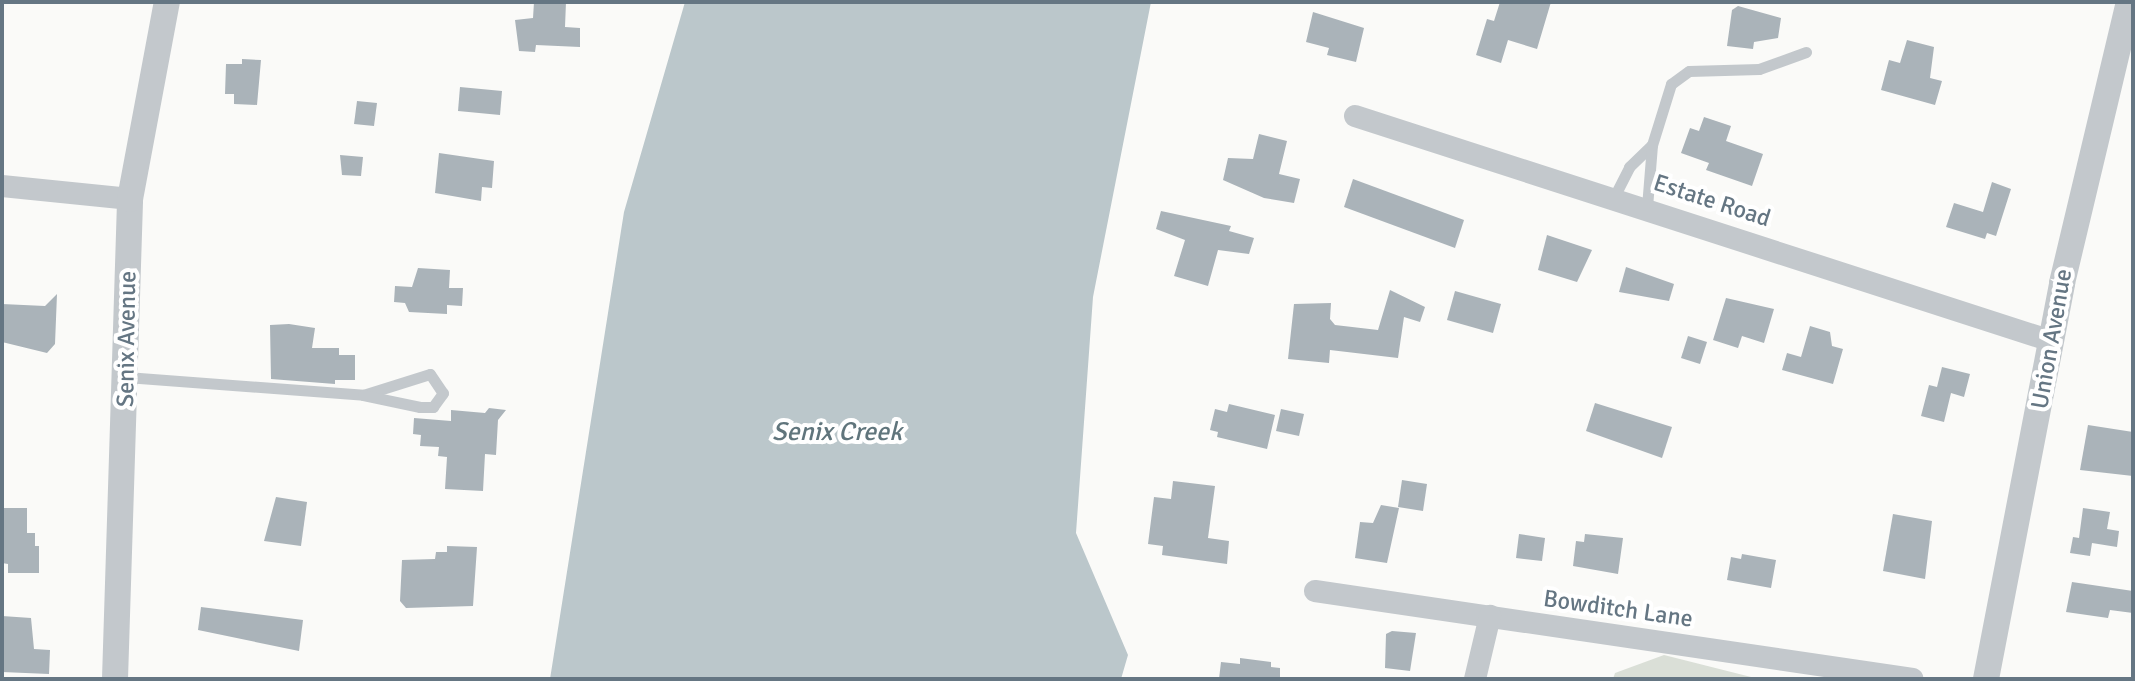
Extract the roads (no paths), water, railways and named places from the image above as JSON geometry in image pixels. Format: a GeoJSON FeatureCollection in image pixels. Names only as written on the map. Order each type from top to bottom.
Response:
{"type":"FeatureCollection","features":[{"type":"Feature","properties":{"kind":"street","name":"Senix Avenue"},"geometry":{"type":"LineString","coordinates":[[115,679],[130,199],[167,2]]}},
{"type":"Feature","properties":{"kind":"street","name":"Union Avenue"},"geometry":{"type":"LineString","coordinates":[[1986,679],[2051,341],[2129,2]]}},
{"type":"Feature","properties":{"kind":"street","name":"Estate Road"},"geometry":{"type":"LineString","coordinates":[[1355,116],[1647,207],[2051,341]]}},
{"type":"Feature","properties":{"kind":"street"},"geometry":{"type":"LineString","coordinates":[[2,186],[130,199]]}},
{"type":"Feature","properties":{"kind":"street","name":"Bowditch Lane"},"geometry":{"type":"LineString","coordinates":[[1315,591],[1913,679]]}},
{"type":"Feature","properties":{"kind":"street"},"geometry":{"type":"LineString","coordinates":[[1475,679],[1490,616]]}},
{"type":"Feature","properties":{"kind":"lane"},"geometry":{"type":"LineString","coordinates":[[1647,207],[1652,145],[1671,84],[1679,76],[1702,69],[1771,66],[1806,52]]}},
{"type":"Feature","properties":{"kind":"lane"},"geometry":{"type":"LineString","coordinates":[[1614,197],[1629,167],[1652,145]]}},
{"type":"Feature","properties":{"kind":"lane"},"geometry":{"type":"LineString","coordinates":[[126,377],[363,395],[420,407],[433,407],[443,393],[430,374],[363,395]]}},
{"type":"Feature","properties":{"kind":"water","name":"Senix Creek"},"geometry":{"type":"Polygon","coordinates":[[[685,2],[1151,2],[1093,297],[1076,533],[1128,655],[1121,679],[550,679],[624,212],[685,2]]]}}]}
